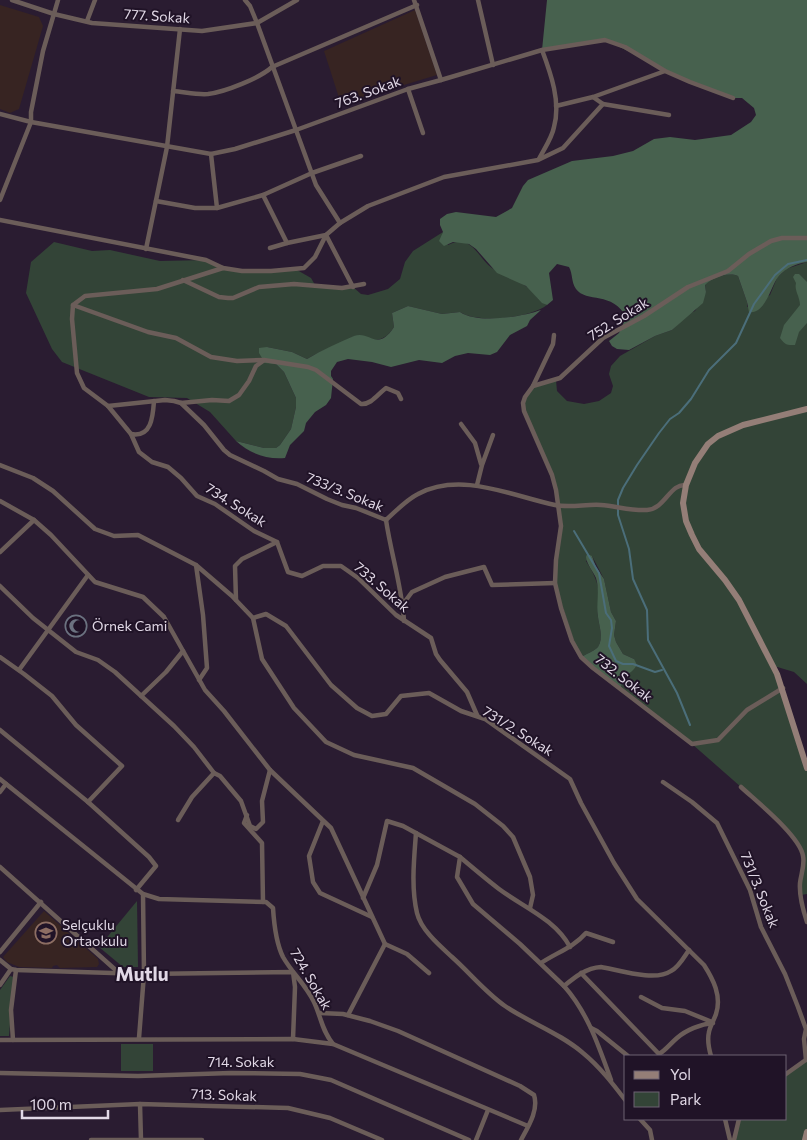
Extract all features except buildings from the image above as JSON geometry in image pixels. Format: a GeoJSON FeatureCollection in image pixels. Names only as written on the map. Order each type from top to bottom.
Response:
{"type":"FeatureCollection","features":[{"type":"Feature","properties":{"kind":"street","name":"777. Sokak"},"geometry":{"type":"LineString","coordinates":[[12,0],[54,14],[87,21],[202,31],[257,23],[297,0]]}},
{"type":"Feature","properties":{"kind":"street"},"geometry":{"type":"LineString","coordinates":[[0,200],[31,122],[31,112],[43,51],[58,0]]}},
{"type":"Feature","properties":{"kind":"street"},"geometry":{"type":"LineString","coordinates":[[87,21],[95,0]]}},
{"type":"Feature","properties":{"kind":"street"},"geometry":{"type":"LineString","coordinates":[[245,0],[250,6],[257,23],[316,185],[340,223]]}},
{"type":"Feature","properties":{"kind":"street"},"geometry":{"type":"LineString","coordinates":[[414,0],[441,80]]}},
{"type":"Feature","properties":{"kind":"street"},"geometry":{"type":"LineString","coordinates":[[478,0],[493,65]]}},
{"type":"Feature","properties":{"kind":"street"},"geometry":{"type":"LineString","coordinates":[[174,91],[194,94],[222,91],[261,76],[272,67],[416,5]]}},
{"type":"Feature","properties":{"kind":"street"},"geometry":{"type":"LineString","coordinates":[[146,249],[167,147],[180,29]]}},
{"type":"Feature","properties":{"kind":"street","name":"763. Sokak"},"geometry":{"type":"LineString","coordinates":[[0,114],[31,122],[211,154],[235,149],[296,130],[408,90],[542,50],[605,40],[625,47],[665,71],[733,98]]}},
{"type":"Feature","properties":{"kind":"street"},"geometry":{"type":"LineString","coordinates":[[538,160],[554,128],[556,106],[551,73],[542,50]]}},
{"type":"Feature","properties":{"kind":"street"},"geometry":{"type":"LineString","coordinates":[[556,106],[593,97],[665,71]]}},
{"type":"Feature","properties":{"kind":"street"},"geometry":{"type":"LineString","coordinates":[[408,90],[423,133]]}},
{"type":"Feature","properties":{"kind":"street"},"geometry":{"type":"LineString","coordinates":[[593,97],[603,104],[669,116]]}},
{"type":"Feature","properties":{"kind":"street"},"geometry":{"type":"LineString","coordinates":[[0,220],[206,260],[223,268],[255,271],[304,268],[315,257],[326,235],[340,223],[368,206],[444,177],[538,160],[563,148],[603,104]]}},
{"type":"Feature","properties":{"kind":"street"},"geometry":{"type":"LineString","coordinates":[[211,154],[217,208]]}},
{"type":"Feature","properties":{"kind":"street"},"geometry":{"type":"LineString","coordinates":[[156,201],[195,208],[217,208],[263,195],[312,173],[361,156]]}},
{"type":"Feature","properties":{"kind":"street"},"geometry":{"type":"LineString","coordinates":[[263,195],[287,243]]}},
{"type":"Feature","properties":{"kind":"street"},"geometry":{"type":"LineString","coordinates":[[270,248],[326,235]]}},
{"type":"Feature","properties":{"kind":"street"},"geometry":{"type":"LineString","coordinates":[[326,235],[353,287]]}},
{"type":"Feature","properties":{"kind":"street","name":"752. Sokak"},"geometry":{"type":"LineString","coordinates":[[533,386],[560,378],[603,338],[644,316],[688,286],[728,271],[749,254],[771,240],[807,238]]}},
{"type":"Feature","properties":{"kind":"street"},"geometry":{"type":"LineString","coordinates":[[73,305],[85,296],[157,289],[223,268]]}},
{"type":"Feature","properties":{"kind":"street"},"geometry":{"type":"LineString","coordinates":[[183,280],[220,297],[228,298],[233,298],[259,287],[294,284],[342,288],[364,284]]}},
{"type":"Feature","properties":{"kind":"street"},"geometry":{"type":"LineString","coordinates":[[73,305],[148,332],[176,338],[211,357],[237,361],[264,360],[308,367],[316,370],[361,404],[366,405],[386,388],[398,393],[401,399]]}},
{"type":"Feature","properties":{"kind":"street","name":"734. Sokak"},"geometry":{"type":"LineString","coordinates":[[73,305],[72,319],[77,372],[84,388],[108,406],[131,434],[139,452],[152,462],[168,467],[197,496],[215,504],[254,531],[277,542]]}},
{"type":"Feature","properties":{"kind":"street"},"geometry":{"type":"LineString","coordinates":[[554,335],[554,344],[523,403],[524,411],[552,475],[558,506]]}},
{"type":"Feature","properties":{"kind":"street"},"geometry":{"type":"LineString","coordinates":[[108,406],[154,401],[174,401],[181,404],[212,400],[229,401],[239,395],[249,381],[256,366],[264,360]]}},
{"type":"Feature","properties":{"kind":"street"},"geometry":{"type":"LineString","coordinates":[[131,434],[137,435],[148,429],[152,420],[154,401]]}},
{"type":"Feature","properties":{"kind":"street","name":"733/3. Sokak"},"geometry":{"type":"LineString","coordinates":[[181,404],[204,425],[230,455],[278,479],[297,484],[327,499],[386,520],[417,494],[429,488],[445,485],[477,485],[558,506],[601,505],[647,510],[655,508],[663,502],[676,487],[686,485]]}},
{"type":"Feature","properties":{"kind":"street"},"geometry":{"type":"LineString","coordinates":[[807,408],[743,425],[718,436],[708,444],[698,458],[686,485],[684,511],[699,549],[739,600],[778,674],[807,768]]}},
{"type":"Feature","properties":{"kind":"street"},"geometry":{"type":"LineString","coordinates":[[461,424],[475,443],[482,465]]}},
{"type":"Feature","properties":{"kind":"street"},"geometry":{"type":"LineString","coordinates":[[477,485],[493,435]]}},
{"type":"Feature","properties":{"kind":"street"},"geometry":{"type":"LineString","coordinates":[[0,465],[33,478],[53,491],[95,529],[114,536],[138,535],[196,565],[236,600],[253,618],[262,659],[294,708],[326,742],[354,755],[413,768],[475,804],[504,826],[513,837],[530,876],[533,895],[530,908]]}},
{"type":"Feature","properties":{"kind":"street"},"geometry":{"type":"LineString","coordinates":[[0,501],[34,520],[51,535],[95,582],[112,589],[143,597],[164,617],[205,690],[224,711],[270,770],[331,828],[385,944],[407,954],[429,974]]}},
{"type":"Feature","properties":{"kind":"street","name":"732. Sokak"},"geometry":{"type":"LineString","coordinates":[[558,506],[561,526],[555,583],[568,631],[581,658],[604,678],[692,744],[718,740],[747,710],[782,688]]}},
{"type":"Feature","properties":{"kind":"street"},"geometry":{"type":"LineString","coordinates":[[0,552],[34,520]]}},
{"type":"Feature","properties":{"kind":"street"},"geometry":{"type":"LineString","coordinates":[[386,520],[390,548],[403,604],[404,622]]}},
{"type":"Feature","properties":{"kind":"street","name":"734. Sokak"},"geometry":{"type":"LineString","coordinates":[[236,600],[235,566],[242,559],[277,542]]}},
{"type":"Feature","properties":{"kind":"street","name":"733. Sokak"},"geometry":{"type":"LineString","coordinates":[[277,542],[284,567],[288,572],[302,576],[323,566],[341,566],[358,578],[396,616],[432,638],[436,654],[467,692],[476,715]]}},
{"type":"Feature","properties":{"kind":"street"},"geometry":{"type":"LineString","coordinates":[[196,565],[203,615],[207,668],[199,680]]}},
{"type":"Feature","properties":{"kind":"street"},"geometry":{"type":"LineString","coordinates":[[403,604],[412,592],[444,577],[484,567],[492,585],[555,583]]}},
{"type":"Feature","properties":{"kind":"street"},"geometry":{"type":"LineString","coordinates":[[19,670],[88,575]]}},
{"type":"Feature","properties":{"kind":"street"},"geometry":{"type":"LineString","coordinates":[[0,586],[76,652],[98,660],[115,672],[174,726],[241,801],[250,826],[256,829],[263,822],[262,801],[270,770]]}},
{"type":"Feature","properties":{"kind":"street","name":"731/2. Sokak"},"geometry":{"type":"LineString","coordinates":[[253,618],[266,614],[286,626],[331,685],[356,708],[372,716],[386,714],[401,696],[429,693],[461,711],[476,715],[570,778],[614,863],[637,899],[704,965],[710,975],[716,989],[718,1002],[717,1012],[709,1032],[708,1040],[711,1055]]}},
{"type":"Feature","properties":{"kind":"street"},"geometry":{"type":"LineString","coordinates":[[141,696],[166,672],[183,651]]}},
{"type":"Feature","properties":{"kind":"street"},"geometry":{"type":"LineString","coordinates":[[0,657],[52,696],[76,725],[122,766],[88,802]]}},
{"type":"Feature","properties":{"kind":"street"},"geometry":{"type":"LineString","coordinates":[[0,730],[88,802],[149,857],[156,866],[136,890]]}},
{"type":"Feature","properties":{"kind":"street"},"geometry":{"type":"LineString","coordinates":[[178,820],[192,796],[214,772]]}},
{"type":"Feature","properties":{"kind":"street"},"geometry":{"type":"LineString","coordinates":[[0,779],[136,890],[159,899],[263,902],[262,843],[244,823],[247,815]]}},
{"type":"Feature","properties":{"kind":"street","name":"731/3. Sokak"},"geometry":{"type":"LineString","coordinates":[[663,782],[718,823],[750,890],[761,927],[785,974],[806,1029]]}},
{"type":"Feature","properties":{"kind":"street"},"geometry":{"type":"LineString","coordinates":[[0,792],[6,784]]}},
{"type":"Feature","properties":{"kind":"street"},"geometry":{"type":"LineString","coordinates":[[741,787],[777,820],[795,840],[802,852],[803,863],[800,885],[807,922]]}},
{"type":"Feature","properties":{"kind":"street"},"geometry":{"type":"LineString","coordinates":[[323,820],[309,856],[314,882],[320,893],[372,917]]}},
{"type":"Feature","properties":{"kind":"street"},"geometry":{"type":"LineString","coordinates":[[363,898],[377,865],[387,821],[403,826],[460,857],[500,890],[530,908],[567,940],[570,947]]}},
{"type":"Feature","properties":{"kind":"street"},"geometry":{"type":"LineString","coordinates":[[416,833],[414,882],[417,914],[432,938],[480,986],[506,1006],[544,1026],[582,1052],[602,1070],[624,1098]]}},
{"type":"Feature","properties":{"kind":"street"},"geometry":{"type":"LineString","coordinates":[[802,852],[807,847]]}},
{"type":"Feature","properties":{"kind":"street"},"geometry":{"type":"LineString","coordinates":[[460,857],[457,877],[473,904],[541,963],[577,1000],[591,1028],[613,1084]]}},
{"type":"Feature","properties":{"kind":"street"},"geometry":{"type":"LineString","coordinates":[[0,868],[41,902],[119,973]]}},
{"type":"Feature","properties":{"kind":"street"},"geometry":{"type":"LineString","coordinates":[[139,1038],[144,974],[143,894]]}},
{"type":"Feature","properties":{"kind":"street"},"geometry":{"type":"LineString","coordinates":[[0,952],[41,902]]}},
{"type":"Feature","properties":{"kind":"street","name":"724. Sokak"},"geometry":{"type":"LineString","coordinates":[[263,902],[266,902],[273,908],[282,955],[305,986],[320,1013],[326,1035],[333,1044]]}},
{"type":"Feature","properties":{"kind":"street"},"geometry":{"type":"LineString","coordinates":[[541,963],[552,955],[580,941],[586,933],[613,942]]}},
{"type":"Feature","properties":{"kind":"street"},"geometry":{"type":"LineString","coordinates":[[348,1015],[385,944]]}},
{"type":"Feature","properties":{"kind":"street"},"geometry":{"type":"LineString","coordinates":[[564,986],[581,973],[593,967],[650,976],[664,975],[673,971],[689,950]]}},
{"type":"Feature","properties":{"kind":"street"},"geometry":{"type":"LineString","coordinates":[[0,960],[14,970],[144,974],[293,972],[295,987],[293,1039]]}},
{"type":"Feature","properties":{"kind":"street"},"geometry":{"type":"LineString","coordinates":[[0,985],[14,970]]}},
{"type":"Feature","properties":{"kind":"street"},"geometry":{"type":"LineString","coordinates":[[13,1040],[14,970]]}},
{"type":"Feature","properties":{"kind":"street"},"geometry":{"type":"LineString","coordinates":[[581,973],[659,1054],[678,1037],[703,1024],[713,1023]]}},
{"type":"Feature","properties":{"kind":"street"},"geometry":{"type":"LineString","coordinates":[[641,997],[662,1008],[685,1012],[713,1023]]}},
{"type":"Feature","properties":{"kind":"street"},"geometry":{"type":"LineString","coordinates":[[320,1013],[348,1015],[398,1031],[520,1086],[534,1095],[536,1100],[532,1117],[521,1140]]}},
{"type":"Feature","properties":{"kind":"street"},"geometry":{"type":"LineString","coordinates":[[591,1028],[627,1055]]}},
{"type":"Feature","properties":{"kind":"street"},"geometry":{"type":"LineString","coordinates":[[787,1073],[806,1059],[804,1039],[806,1029]]}},
{"type":"Feature","properties":{"kind":"street"},"geometry":{"type":"LineString","coordinates":[[0,1040],[139,1038],[293,1039],[333,1044],[528,1126]]}},
{"type":"Feature","properties":{"kind":"street","name":"714. Sokak"},"geometry":{"type":"LineString","coordinates":[[0,1073],[138,1076],[230,1073],[300,1074],[331,1080],[469,1140]]}},
{"type":"Feature","properties":{"kind":"street"},"geometry":{"type":"LineString","coordinates":[[140,1104],[141,1140]]}},
{"type":"Feature","properties":{"kind":"street","name":"713. Sokak"},"geometry":{"type":"LineString","coordinates":[[0,1110],[140,1104],[288,1108],[330,1118],[382,1140]]}},
{"type":"Feature","properties":{"kind":"street"},"geometry":{"type":"LineString","coordinates":[[476,1140],[488,1110]]}},
{"type":"Feature","properties":{"kind":"street"},"geometry":{"type":"LineString","coordinates":[[641,1120],[650,1130],[652,1140]]}},
{"type":"Feature","properties":{"kind":"street"},"geometry":{"type":"LineString","coordinates":[[725,1120],[730,1140]]}},
{"type":"Feature","properties":{"kind":"street"},"geometry":{"type":"LineString","coordinates":[[734,1140],[739,1120]]}},
{"type":"Feature","properties":{"kind":"street"},"geometry":{"type":"LineString","coordinates":[[805,1140],[807,1132]]}},
{"type":"Feature","properties":{"kind":"street"},"geometry":{"type":"LineString","coordinates":[[91,1140],[202,1140]]}},
{"type":"Feature","properties":{"kind":"shaded area"},"geometry":{"type":"Polygon","coordinates":[[[0,5],[39,17],[43,26],[19,109],[10,113],[0,109],[0,5]]]}},
{"type":"Feature","properties":{"kind":"shaded area"},"geometry":{"type":"Polygon","coordinates":[[[415,10],[437,75],[341,104],[324,51],[415,10]]]}},
{"type":"Feature","properties":{"kind":"shaded area","name":"Selçuklu Ortaokulu"},"geometry":{"type":"Polygon","coordinates":[[[44,911],[98,959],[99,964],[97,967],[60,968],[57,965],[52,968],[19,967],[7,962],[3,957],[44,911]]]}},
{"type":"Feature","properties":{"kind":"green space"},"geometry":{"type":"Polygon","coordinates":[[[547,0],[807,0],[807,262],[792,266],[782,273],[760,309],[755,312],[749,312],[738,276],[721,276],[705,285],[706,292],[703,303],[672,330],[655,336],[629,350],[617,349],[609,341],[619,333],[626,317],[621,309],[607,300],[580,293],[574,286],[569,267],[557,264],[549,273],[553,300],[547,305],[542,303],[526,286],[497,273],[476,249],[469,244],[453,242],[444,246],[439,241],[443,232],[440,219],[447,214],[456,212],[496,217],[512,208],[528,180],[572,161],[613,156],[633,151],[654,139],[670,137],[695,140],[731,135],[751,122],[756,115],[754,108],[742,98],[733,98],[690,82],[605,40],[542,50],[547,0]]]}},
{"type":"Feature","properties":{"kind":"green space"},"geometry":{"type":"Polygon","coordinates":[[[443,232],[442,236],[448,245],[456,242],[469,244],[492,268],[527,287],[547,305],[539,310],[504,318],[479,318],[460,312],[442,314],[408,306],[392,313],[394,327],[390,333],[381,339],[372,340],[355,336],[307,359],[292,352],[267,347],[276,364],[284,372],[296,398],[291,429],[276,448],[264,448],[236,441],[210,412],[187,398],[149,397],[62,362],[52,349],[26,293],[31,262],[54,242],[92,251],[110,250],[160,261],[206,260],[223,268],[242,271],[297,270],[311,278],[315,285],[353,287],[361,294],[368,295],[388,289],[400,279],[405,262],[413,251],[443,232]]]}},
{"type":"Feature","properties":{"kind":"green space"},"geometry":{"type":"Polygon","coordinates":[[[807,262],[807,684],[794,672],[774,666],[807,768],[807,894],[801,895],[803,857],[795,840],[741,787],[692,744],[621,691],[625,675],[630,672],[634,659],[623,654],[616,642],[614,635],[616,621],[611,612],[604,579],[592,556],[586,561],[598,587],[598,615],[601,640],[598,647],[592,652],[581,657],[577,651],[555,583],[561,526],[556,490],[524,411],[527,396],[532,388],[556,380],[557,391],[567,401],[584,404],[599,401],[611,393],[613,386],[609,374],[611,366],[620,356],[655,336],[672,330],[688,314],[695,311],[706,292],[705,284],[712,279],[725,275],[738,276],[747,307],[770,295],[777,278],[786,269],[807,262]]]}},
{"type":"Feature","properties":{"kind":"green space"},"geometry":{"type":"Polygon","coordinates":[[[795,274],[799,274],[807,282],[807,323],[799,332],[795,345],[790,345],[780,338],[784,325],[800,305],[793,277],[795,274]]]}},
{"type":"Feature","properties":{"kind":"green space"},"geometry":{"type":"Polygon","coordinates":[[[408,306],[442,314],[460,312],[477,318],[511,317],[541,310],[530,320],[527,326],[510,335],[497,352],[490,355],[468,353],[455,356],[442,363],[419,360],[391,367],[348,359],[337,362],[331,371],[333,379],[331,398],[306,423],[304,431],[290,445],[285,458],[259,455],[236,441],[264,448],[276,448],[291,429],[296,398],[284,372],[276,364],[265,363],[259,353],[259,348],[267,347],[292,352],[307,359],[354,336],[360,335],[378,340],[383,339],[394,327],[392,313],[408,306]]]}},
{"type":"Feature","properties":{"kind":"green space"},"geometry":{"type":"Polygon","coordinates":[[[587,554],[592,556],[596,567],[604,579],[611,612],[616,621],[614,635],[616,642],[623,654],[634,659],[637,665],[623,680],[621,691],[581,657],[598,647],[601,636],[597,583],[588,563],[587,554]]]}},
{"type":"Feature","properties":{"kind":"green space"},"geometry":{"type":"Polygon","coordinates":[[[137,901],[138,967],[123,967],[99,947],[137,901]]]}},
{"type":"Feature","properties":{"kind":"green space"},"geometry":{"type":"Polygon","coordinates":[[[10,976],[14,977],[9,1036],[0,1036],[0,990],[10,976]]]}},
{"type":"Feature","properties":{"kind":"green space"},"geometry":{"type":"Polygon","coordinates":[[[121,1044],[153,1044],[153,1071],[121,1071],[121,1044]]]}},
{"type":"Feature","properties":{"kind":"green space"},"geometry":{"type":"Polygon","coordinates":[[[807,1061],[807,1140],[734,1140],[739,1120],[787,1120],[787,1073],[807,1061]]]}},
{"type":"Feature","properties":{"kind":"waterway"},"geometry":{"type":"LineString","coordinates":[[690,725],[677,693],[648,640],[647,610],[633,579],[629,549],[618,515],[618,500],[637,465],[659,433],[670,419],[679,413],[691,399],[709,370],[736,343],[754,304],[775,275],[788,264],[807,260]]}},
{"type":"Feature","properties":{"kind":"waterway"},"geometry":{"type":"LineString","coordinates":[[574,531],[599,573],[606,613],[611,620],[612,628],[609,646],[616,661],[623,664],[633,664],[655,672],[662,670]]}},
{"type":"Feature","properties":{"kind":"place","name":"Örnek Cami"},"geometry":{"type":"Point","coordinates":[76,626]}},
{"type":"Feature","properties":{"kind":"place","name":"Selçuklu Ortaokulu"},"geometry":{"type":"Point","coordinates":[46,933]}},
{"type":"Feature","properties":{"kind":"district","name":"Mutlu"},"geometry":{"type":"Point","coordinates":[142,974]}}]}
